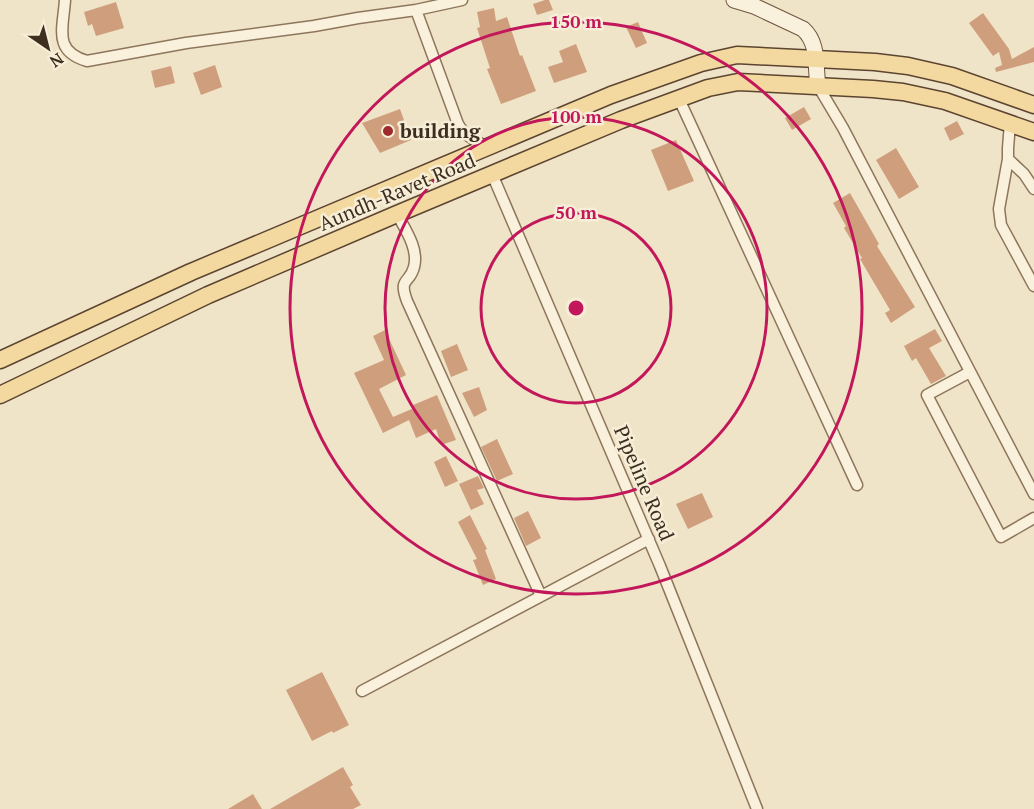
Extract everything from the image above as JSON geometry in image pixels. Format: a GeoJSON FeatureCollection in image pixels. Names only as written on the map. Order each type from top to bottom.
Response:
{"type":"FeatureCollection","features":[{"type":"Feature","properties":{"kind":"main road"},"geometry":{"type":"LineString","coordinates":[[735,0],[803,28],[808,33],[812,39],[816,60],[818,86]]}},
{"type":"Feature","properties":{"kind":"main road","name":"Aundh-Ravet Road"},"geometry":{"type":"LineString","coordinates":[[0,360],[190,272],[611,96],[707,61],[737,55],[885,63],[928,69],[973,82],[1034,105]]}},
{"type":"Feature","properties":{"kind":"main road","name":"Aundh-Ravet Road"},"geometry":{"type":"LineString","coordinates":[[0,395],[208,295],[621,120],[708,88],[738,82],[891,90],[922,95],[1034,132]]}},
{"type":"Feature","properties":{"kind":"street"},"geometry":{"type":"LineString","coordinates":[[65,0],[62,39],[65,48],[75,58],[87,62],[186,43],[314,26],[416,10],[462,0]]}},
{"type":"Feature","properties":{"kind":"street"},"geometry":{"type":"LineString","coordinates":[[416,10],[458,124],[464,133],[487,147]]}},
{"type":"Feature","properties":{"kind":"street"},"geometry":{"type":"LineString","coordinates":[[818,86],[843,128],[1034,494]]}},
{"type":"Feature","properties":{"kind":"street"},"geometry":{"type":"LineString","coordinates":[[679,99],[857,485]]}},
{"type":"Feature","properties":{"kind":"street"},"geometry":{"type":"LineString","coordinates":[[1010,123],[1008,159],[999,209],[1001,225],[1034,286]]}},
{"type":"Feature","properties":{"kind":"street"},"geometry":{"type":"LineString","coordinates":[[1008,159],[1024,174],[1034,189]]}},
{"type":"Feature","properties":{"kind":"street","name":"Pipeline Road"},"geometry":{"type":"LineString","coordinates":[[492,174],[649,539],[757,809]]}},
{"type":"Feature","properties":{"kind":"street"},"geometry":{"type":"LineString","coordinates":[[398,214],[414,252],[415,265],[412,273],[405,280],[403,290],[407,301],[541,596]]}},
{"type":"Feature","properties":{"kind":"street"},"geometry":{"type":"LineString","coordinates":[[970,372],[927,395],[1001,537],[1034,519]]}},
{"type":"Feature","properties":{"kind":"street"},"geometry":{"type":"LineString","coordinates":[[362,691],[649,539]]}},
{"type":"Feature","properties":{"kind":"building"},"geometry":{"type":"Polygon","coordinates":[[[549,0],[553,10],[537,15],[533,4],[549,0]]]}},
{"type":"Feature","properties":{"kind":"building"},"geometry":{"type":"Polygon","coordinates":[[[116,2],[124,28],[96,36],[92,24],[88,26],[84,12],[116,2]]]}},
{"type":"Feature","properties":{"kind":"building"},"geometry":{"type":"Polygon","coordinates":[[[494,8],[496,21],[507,17],[520,56],[522,55],[536,91],[501,104],[487,69],[490,68],[477,28],[480,27],[477,12],[494,8]]]}},
{"type":"Feature","properties":{"kind":"building"},"geometry":{"type":"Polygon","coordinates":[[[983,13],[1009,49],[1012,59],[1034,47],[1034,62],[996,72],[995,68],[1002,65],[999,52],[993,56],[969,23],[983,13]]]}},
{"type":"Feature","properties":{"kind":"building"},"geometry":{"type":"Polygon","coordinates":[[[638,22],[647,43],[636,48],[626,27],[638,22]]]}},
{"type":"Feature","properties":{"kind":"building"},"geometry":{"type":"Polygon","coordinates":[[[576,44],[587,72],[554,83],[548,67],[563,62],[559,51],[576,44]]]}},
{"type":"Feature","properties":{"kind":"building"},"geometry":{"type":"Polygon","coordinates":[[[215,65],[222,87],[201,95],[193,73],[215,65]]]}},
{"type":"Feature","properties":{"kind":"building"},"geometry":{"type":"Polygon","coordinates":[[[171,66],[175,83],[155,88],[151,71],[171,66]]]}},
{"type":"Feature","properties":{"kind":"building"},"geometry":{"type":"Polygon","coordinates":[[[804,107],[811,119],[792,130],[785,118],[804,107]]]}},
{"type":"Feature","properties":{"kind":"building","name":"building"},"geometry":{"type":"Polygon","coordinates":[[[400,109],[411,140],[380,153],[362,123],[400,109]]]}},
{"type":"Feature","properties":{"kind":"building"},"geometry":{"type":"Polygon","coordinates":[[[957,121],[964,134],[950,141],[944,128],[957,121]]]}},
{"type":"Feature","properties":{"kind":"building"},"geometry":{"type":"Polygon","coordinates":[[[676,140],[694,181],[668,191],[651,150],[676,140]]]}},
{"type":"Feature","properties":{"kind":"building"},"geometry":{"type":"Polygon","coordinates":[[[896,148],[919,187],[899,199],[876,160],[896,148]]]}},
{"type":"Feature","properties":{"kind":"building"},"geometry":{"type":"Polygon","coordinates":[[[850,193],[879,244],[877,246],[915,307],[891,323],[885,313],[890,310],[860,259],[862,258],[844,228],[846,226],[833,203],[850,193]]]}},
{"type":"Feature","properties":{"kind":"building"},"geometry":{"type":"Polygon","coordinates":[[[935,329],[942,341],[929,348],[946,376],[931,384],[916,358],[912,361],[904,346],[935,329]]]}},
{"type":"Feature","properties":{"kind":"building"},"geometry":{"type":"Polygon","coordinates":[[[385,330],[406,375],[379,389],[393,417],[437,395],[456,440],[441,445],[436,429],[416,438],[409,420],[383,433],[354,373],[384,360],[373,336],[385,330]]]}},
{"type":"Feature","properties":{"kind":"building"},"geometry":{"type":"Polygon","coordinates":[[[457,344],[468,370],[451,377],[441,351],[457,344]]]}},
{"type":"Feature","properties":{"kind":"building"},"geometry":{"type":"Polygon","coordinates":[[[479,387],[487,410],[474,417],[462,393],[479,387]]]}},
{"type":"Feature","properties":{"kind":"building"},"geometry":{"type":"Polygon","coordinates":[[[497,439],[513,474],[497,481],[481,447],[497,439]]]}},
{"type":"Feature","properties":{"kind":"building"},"geometry":{"type":"Polygon","coordinates":[[[446,456],[458,481],[445,487],[434,462],[446,456]]]}},
{"type":"Feature","properties":{"kind":"building"},"geometry":{"type":"Polygon","coordinates":[[[478,476],[484,488],[477,490],[484,504],[471,510],[459,484],[478,476]]]}},
{"type":"Feature","properties":{"kind":"building"},"geometry":{"type":"Polygon","coordinates":[[[702,493],[713,517],[688,529],[676,504],[702,493]]]}},
{"type":"Feature","properties":{"kind":"building"},"geometry":{"type":"Polygon","coordinates":[[[528,511],[541,538],[526,546],[514,518],[528,511]]]}},
{"type":"Feature","properties":{"kind":"building"},"geometry":{"type":"Polygon","coordinates":[[[470,515],[487,549],[485,550],[496,579],[483,585],[473,560],[477,559],[458,522],[470,515]]]}},
{"type":"Feature","properties":{"kind":"building"},"geometry":{"type":"Polygon","coordinates":[[[322,672],[349,725],[312,741],[286,690],[322,672]]]}},
{"type":"Feature","properties":{"kind":"building"},"geometry":{"type":"Polygon","coordinates":[[[343,767],[353,785],[350,787],[361,805],[353,809],[270,809],[343,767]]]}},
{"type":"Feature","properties":{"kind":"building"},"geometry":{"type":"Polygon","coordinates":[[[253,794],[262,809],[228,809],[253,794]]]}},
{"type":"Feature","properties":{"kind":"place","name":"building"},"geometry":{"type":"Point","coordinates":[388,131]}}]}
